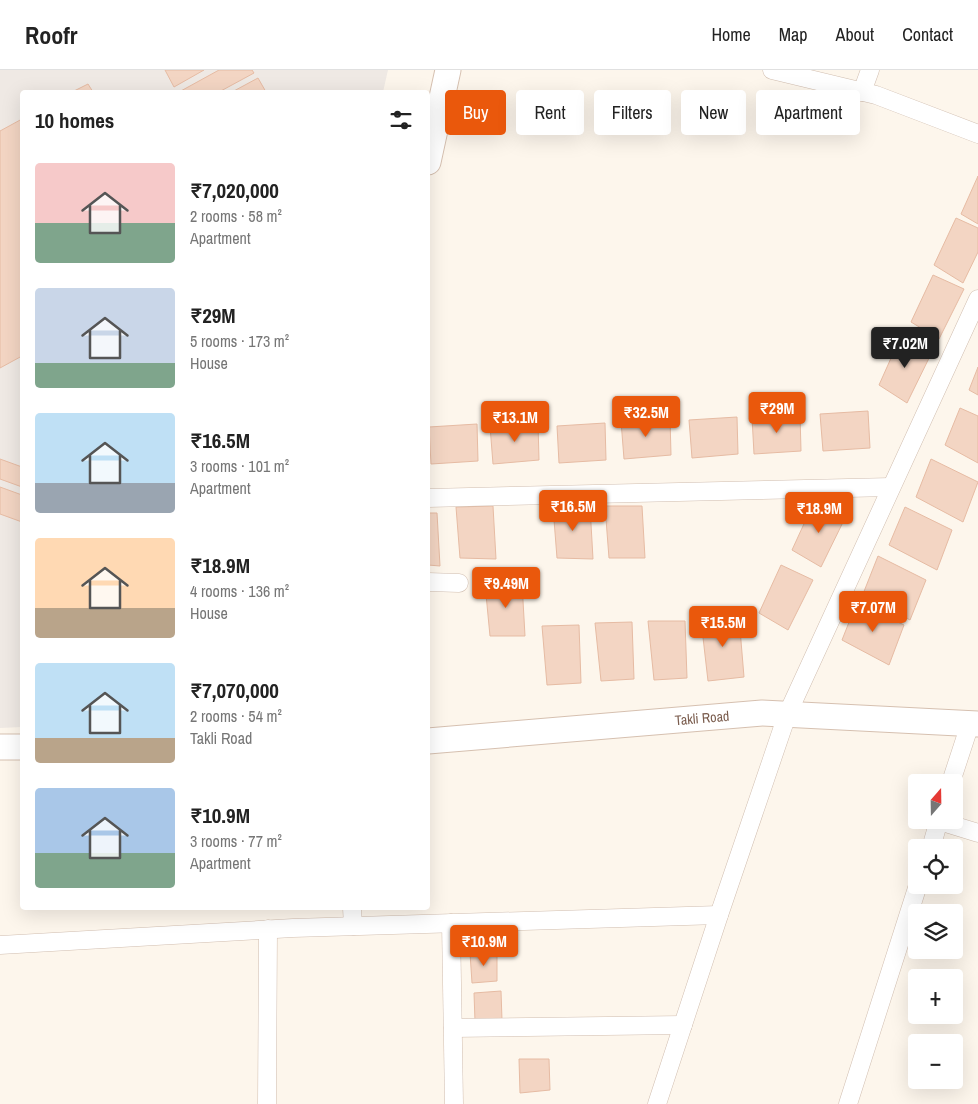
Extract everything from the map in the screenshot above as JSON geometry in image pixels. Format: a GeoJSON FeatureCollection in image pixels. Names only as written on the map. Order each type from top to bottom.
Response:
{"type":"FeatureCollection","features":[{"type":"Feature","properties":{"kind":"main road"},"geometry":{"type":"LineString","coordinates":[[430,153],[448,70]]}},
{"type":"Feature","properties":{"kind":"main road","name":"Takli Road"},"geometry":{"type":"LineString","coordinates":[[430,741],[762,713],[974,724]]}},
{"type":"Feature","properties":{"kind":"main road"},"geometry":{"type":"LineString","coordinates":[[0,747],[20,747]]}},
{"type":"Feature","properties":{"kind":"street"},"geometry":{"type":"LineString","coordinates":[[772,70],[876,95],[978,134]]}},
{"type":"Feature","properties":{"kind":"street"},"geometry":{"type":"LineString","coordinates":[[862,92],[870,70]]}},
{"type":"Feature","properties":{"kind":"street"},"geometry":{"type":"LineString","coordinates":[[657,1104],[718,915],[787,715],[978,298]]}},
{"type":"Feature","properties":{"kind":"street"},"geometry":{"type":"LineString","coordinates":[[430,498],[892,487]]}},
{"type":"Feature","properties":{"kind":"street"},"geometry":{"type":"LineString","coordinates":[[430,582],[459,582]]}},
{"type":"Feature","properties":{"kind":"street"},"geometry":{"type":"LineString","coordinates":[[954,774],[974,724]]}},
{"type":"Feature","properties":{"kind":"street"},"geometry":{"type":"LineString","coordinates":[[963,829],[978,834]]}},
{"type":"Feature","properties":{"kind":"street"},"geometry":{"type":"LineString","coordinates":[[848,1104],[915,894]]}},
{"type":"Feature","properties":{"kind":"street"},"geometry":{"type":"LineString","coordinates":[[352,910],[353,926]]}},
{"type":"Feature","properties":{"kind":"street"},"geometry":{"type":"LineString","coordinates":[[0,945],[268,929],[718,915]]}},
{"type":"Feature","properties":{"kind":"street"},"geometry":{"type":"LineString","coordinates":[[451,923],[454,1104]]}},
{"type":"Feature","properties":{"kind":"street"},"geometry":{"type":"LineString","coordinates":[[267,1104],[268,929]]}},
{"type":"Feature","properties":{"kind":"street"},"geometry":{"type":"LineString","coordinates":[[453,1028],[683,1025]]}},
{"type":"Feature","properties":{"kind":"shaded area"},"geometry":{"type":"Polygon","coordinates":[[[0,70],[388,70],[383,90],[20,90],[20,727],[0,728],[0,70]]]}},
{"type":"Feature","properties":{"kind":"building"},"geometry":{"type":"Polygon","coordinates":[[[165,70],[204,70],[174,87],[165,70]]]}},
{"type":"Feature","properties":{"kind":"building"},"geometry":{"type":"Polygon","coordinates":[[[219,70],[252,70],[254,73],[223,90],[183,90],[219,70]]]}},
{"type":"Feature","properties":{"kind":"building"},"geometry":{"type":"Polygon","coordinates":[[[258,78],[265,90],[236,90],[258,78]]]}},
{"type":"Feature","properties":{"kind":"building"},"geometry":{"type":"Polygon","coordinates":[[[88,84],[92,90],[76,90],[88,84]]]}},
{"type":"Feature","properties":{"kind":"building"},"geometry":{"type":"Polygon","coordinates":[[[20,120],[20,357],[0,368],[0,131],[20,120]]]}},
{"type":"Feature","properties":{"kind":"building"},"geometry":{"type":"Polygon","coordinates":[[[978,176],[978,224],[961,214],[978,176]]]}},
{"type":"Feature","properties":{"kind":"building"},"geometry":{"type":"Polygon","coordinates":[[[956,218],[978,228],[978,252],[963,283],[934,265],[956,218]]]}},
{"type":"Feature","properties":{"kind":"building"},"geometry":{"type":"Polygon","coordinates":[[[933,275],[964,289],[939,339],[911,322],[933,275]]]}},
{"type":"Feature","properties":{"kind":"building"},"geometry":{"type":"Polygon","coordinates":[[[900,338],[932,352],[907,403],[879,385],[900,338]]]}},
{"type":"Feature","properties":{"kind":"building"},"geometry":{"type":"Polygon","coordinates":[[[978,367],[978,395],[969,390],[978,367]]]}},
{"type":"Feature","properties":{"kind":"building"},"geometry":{"type":"Polygon","coordinates":[[[960,408],[978,416],[978,463],[945,445],[960,408]]]}},
{"type":"Feature","properties":{"kind":"building"},"geometry":{"type":"Polygon","coordinates":[[[868,411],[870,448],[823,451],[820,414],[868,411]]]}},
{"type":"Feature","properties":{"kind":"building"},"geometry":{"type":"Polygon","coordinates":[[[800,414],[801,451],[754,454],[752,417],[800,414]]]}},
{"type":"Feature","properties":{"kind":"building"},"geometry":{"type":"Polygon","coordinates":[[[737,417],[738,454],[692,458],[689,420],[737,417]]]}},
{"type":"Feature","properties":{"kind":"building"},"geometry":{"type":"Polygon","coordinates":[[[670,418],[671,455],[624,459],[621,421],[670,418]]]}},
{"type":"Feature","properties":{"kind":"building"},"geometry":{"type":"Polygon","coordinates":[[[538,423],[539,460],[493,464],[490,426],[538,423]]]}},
{"type":"Feature","properties":{"kind":"building"},"geometry":{"type":"Polygon","coordinates":[[[605,423],[606,460],[559,463],[557,426],[605,423]]]}},
{"type":"Feature","properties":{"kind":"building"},"geometry":{"type":"Polygon","coordinates":[[[477,424],[478,461],[431,464],[430,427],[477,424]]]}},
{"type":"Feature","properties":{"kind":"building"},"geometry":{"type":"Polygon","coordinates":[[[0,459],[20,466],[20,486],[0,479],[0,459]]]}},
{"type":"Feature","properties":{"kind":"building"},"geometry":{"type":"Polygon","coordinates":[[[931,459],[978,482],[963,522],[916,497],[931,459]]]}},
{"type":"Feature","properties":{"kind":"building"},"geometry":{"type":"Polygon","coordinates":[[[0,487],[20,494],[20,521],[0,514],[0,487]]]}},
{"type":"Feature","properties":{"kind":"building"},"geometry":{"type":"Polygon","coordinates":[[[814,502],[846,516],[821,567],[792,550],[814,502]]]}},
{"type":"Feature","properties":{"kind":"building"},"geometry":{"type":"Polygon","coordinates":[[[493,506],[496,559],[460,558],[456,507],[493,506]]]}},
{"type":"Feature","properties":{"kind":"building"},"geometry":{"type":"Polygon","coordinates":[[[590,506],[593,559],[557,558],[553,507],[590,506]]]}},
{"type":"Feature","properties":{"kind":"building"},"geometry":{"type":"Polygon","coordinates":[[[605,506],[642,506],[645,558],[609,558],[605,506]]]}},
{"type":"Feature","properties":{"kind":"building"},"geometry":{"type":"Polygon","coordinates":[[[905,507],[952,530],[937,570],[889,545],[905,507]]]}},
{"type":"Feature","properties":{"kind":"building"},"geometry":{"type":"Polygon","coordinates":[[[430,513],[437,513],[440,566],[430,565],[430,513]]]}},
{"type":"Feature","properties":{"kind":"building"},"geometry":{"type":"Polygon","coordinates":[[[878,556],[926,580],[910,620],[863,594],[878,556]]]}},
{"type":"Feature","properties":{"kind":"building"},"geometry":{"type":"Polygon","coordinates":[[[781,565],[813,580],[788,630],[759,613],[781,565]]]}},
{"type":"Feature","properties":{"kind":"building"},"geometry":{"type":"Polygon","coordinates":[[[522,583],[525,636],[490,636],[485,584],[522,583]]]}},
{"type":"Feature","properties":{"kind":"building"},"geometry":{"type":"Polygon","coordinates":[[[857,602],[904,625],[889,665],[842,640],[857,602]]]}},
{"type":"Feature","properties":{"kind":"building"},"geometry":{"type":"Polygon","coordinates":[[[739,617],[744,677],[708,681],[701,620],[739,617]]]}},
{"type":"Feature","properties":{"kind":"building"},"geometry":{"type":"Polygon","coordinates":[[[648,621],[685,621],[687,678],[654,680],[648,621]]]}},
{"type":"Feature","properties":{"kind":"building"},"geometry":{"type":"Polygon","coordinates":[[[632,622],[634,679],[601,681],[595,623],[632,622]]]}},
{"type":"Feature","properties":{"kind":"building"},"geometry":{"type":"Polygon","coordinates":[[[579,625],[581,683],[547,685],[542,626],[579,625]]]}},
{"type":"Feature","properties":{"kind":"building"},"geometry":{"type":"Polygon","coordinates":[[[497,952],[497,981],[472,983],[470,953],[497,952]]]}},
{"type":"Feature","properties":{"kind":"building"},"geometry":{"type":"Polygon","coordinates":[[[501,991],[502,1020],[475,1021],[474,993],[501,991]]]}},
{"type":"Feature","properties":{"kind":"building"},"geometry":{"type":"Polygon","coordinates":[[[519,1059],[549,1059],[550,1090],[520,1093],[519,1059]]]}}]}
